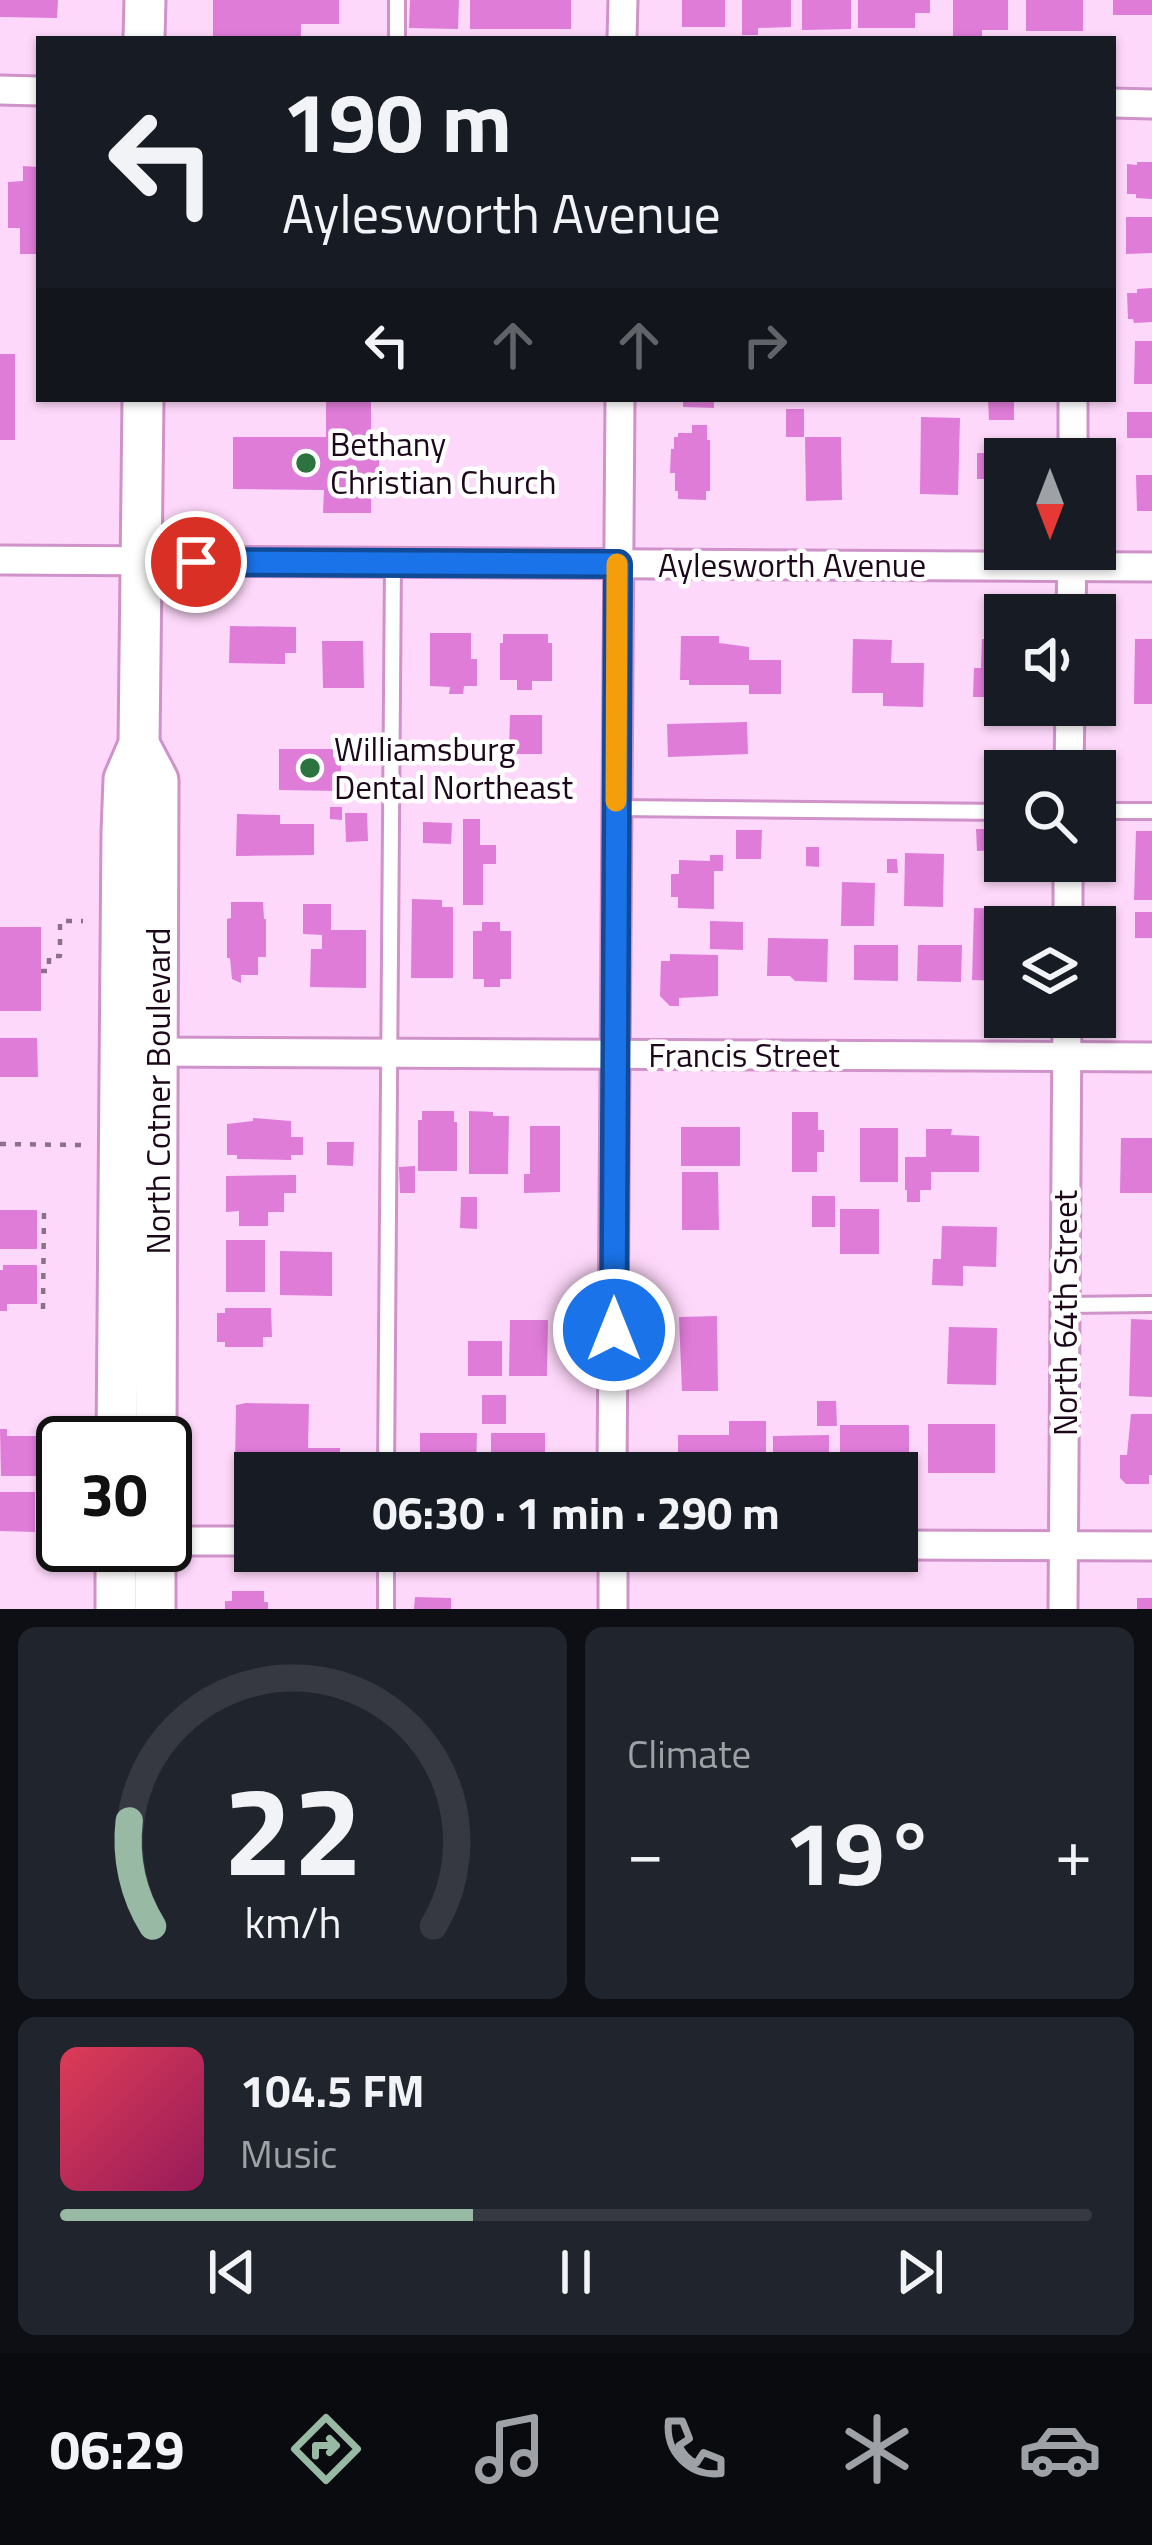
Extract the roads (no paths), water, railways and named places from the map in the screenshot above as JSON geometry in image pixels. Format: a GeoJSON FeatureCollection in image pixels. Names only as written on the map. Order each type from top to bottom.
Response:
{"type":"FeatureCollection","features":[{"type":"Feature","properties":{"kind":"main road"},"geometry":{"type":"LineString","coordinates":[[144,36],[145,0]]}},
{"type":"Feature","properties":{"kind":"main road","name":"North Cotner Boulevard"},"geometry":{"type":"LineString","coordinates":[[119,1416],[158,780],[140,743],[143,402]]}},
{"type":"Feature","properties":{"kind":"main road","name":"North Cotner Boulevard"},"geometry":{"type":"LineString","coordinates":[[140,1052],[155,1416]]}},
{"type":"Feature","properties":{"kind":"main road"},"geometry":{"type":"LineString","coordinates":[[116,1572],[116,1609]]}},
{"type":"Feature","properties":{"kind":"main road"},"geometry":{"type":"LineString","coordinates":[[155,1572],[155,1609]]}},
{"type":"Feature","properties":{"kind":"street"},"geometry":{"type":"LineString","coordinates":[[622,36],[623,0]]}},
{"type":"Feature","properties":{"kind":"street"},"geometry":{"type":"LineString","coordinates":[[0,90],[36,91]]}},
{"type":"Feature","properties":{"kind":"street"},"geometry":{"type":"LineString","coordinates":[[1116,104],[1152,104]]}},
{"type":"Feature","properties":{"kind":"street"},"geometry":{"type":"LineString","coordinates":[[612,1452],[620,402]]}},
{"type":"Feature","properties":{"kind":"street"},"geometry":{"type":"LineString","coordinates":[[1072,438],[1073,402]]}},
{"type":"Feature","properties":{"kind":"street","name":"Aylesworth Avenue"},"geometry":{"type":"LineString","coordinates":[[0,560],[618,564],[984,559]]}},
{"type":"Feature","properties":{"kind":"street","name":"Aylesworth Avenue"},"geometry":{"type":"LineString","coordinates":[[1116,564],[1152,568]]}},
{"type":"Feature","properties":{"kind":"street","name":"North 64th Street"},"geometry":{"type":"LineString","coordinates":[[1063,1609],[1067,1038]]}},
{"type":"Feature","properties":{"kind":"street","name":"Francis Street"},"geometry":{"type":"LineString","coordinates":[[140,1052],[1152,1058]]}},
{"type":"Feature","properties":{"kind":"street"},"geometry":{"type":"LineString","coordinates":[[192,1540],[234,1541]]}},
{"type":"Feature","properties":{"kind":"street"},"geometry":{"type":"LineString","coordinates":[[918,1545],[1152,1546]]}},
{"type":"Feature","properties":{"kind":"street"},"geometry":{"type":"LineString","coordinates":[[613,1572],[613,1609]]}},
{"type":"Feature","properties":{"kind":"lane"},"geometry":{"type":"LineString","coordinates":[[397,0],[397,36]]}},
{"type":"Feature","properties":{"kind":"lane"},"geometry":{"type":"LineString","coordinates":[[386,1452],[393,562]]}},
{"type":"Feature","properties":{"kind":"lane"},"geometry":{"type":"LineString","coordinates":[[616,808],[984,812]]}},
{"type":"Feature","properties":{"kind":"lane"},"geometry":{"type":"LineString","coordinates":[[1116,811],[1152,811]]}},
{"type":"Feature","properties":{"kind":"lane"},"geometry":{"type":"LineString","coordinates":[[1066,1305],[1152,1304]]}},
{"type":"Feature","properties":{"kind":"lane"},"geometry":{"type":"LineString","coordinates":[[386,1572],[386,1609]]}},
{"type":"Feature","properties":{"kind":"place","name":"Bethany Christian Church"},"geometry":{"type":"Point","coordinates":[306,463]}},
{"type":"Feature","properties":{"kind":"place","name":"Williamsburg Dental Northeast"},"geometry":{"type":"Point","coordinates":[310,768]}}]}
